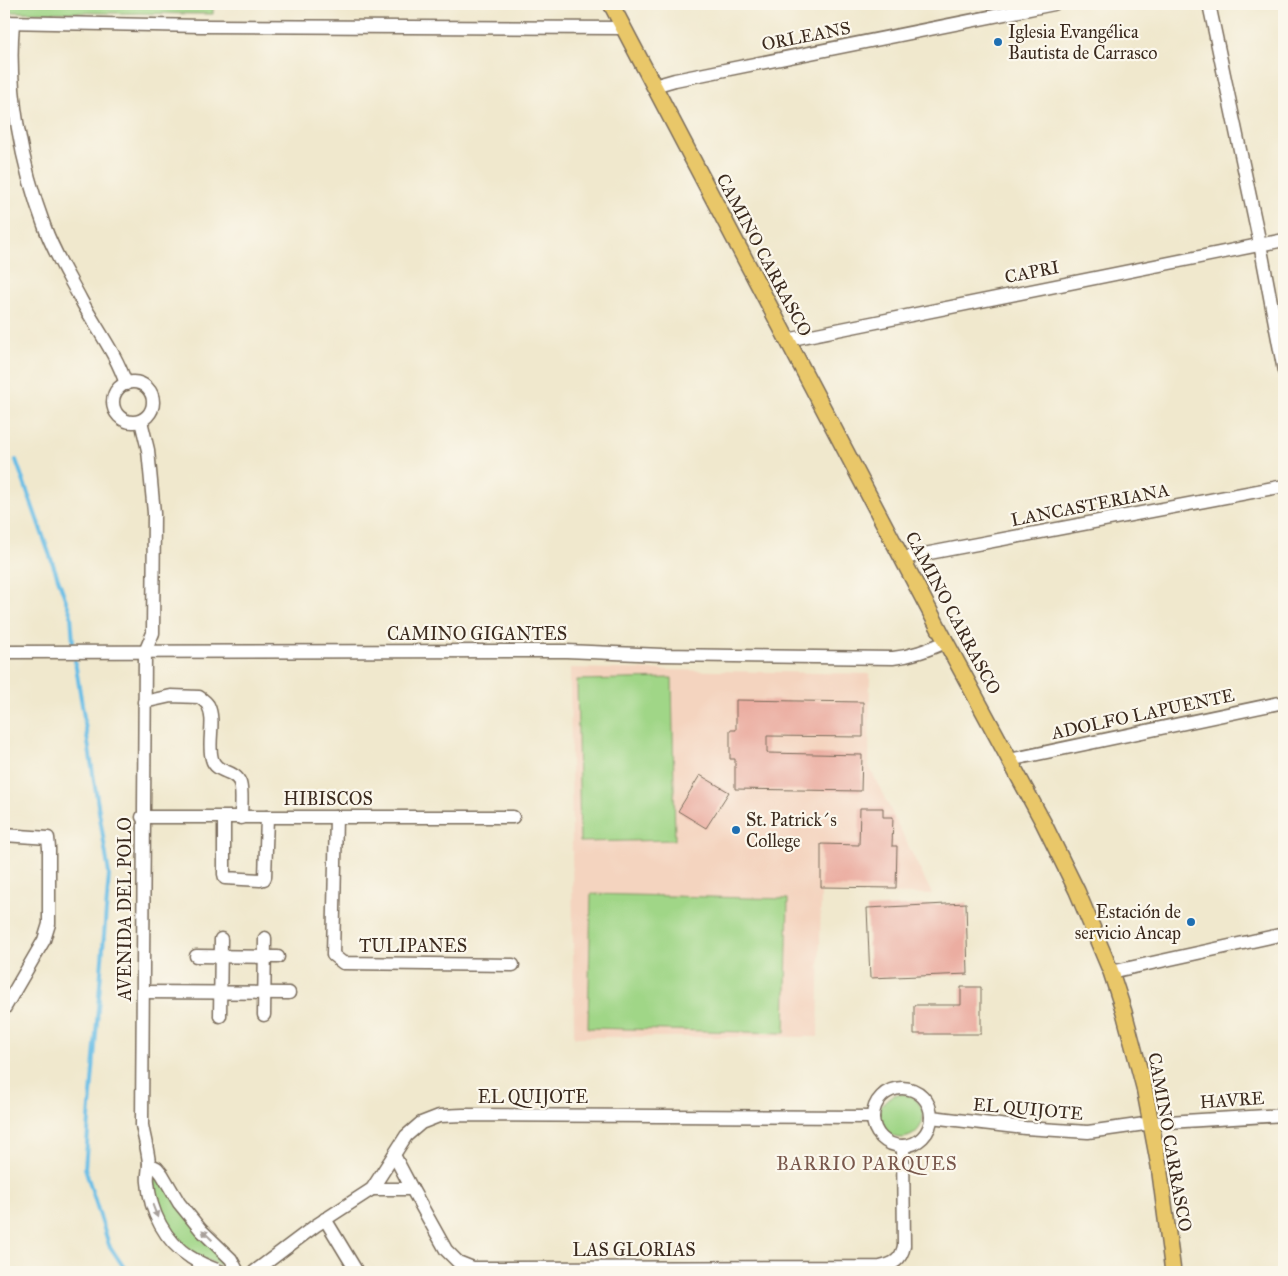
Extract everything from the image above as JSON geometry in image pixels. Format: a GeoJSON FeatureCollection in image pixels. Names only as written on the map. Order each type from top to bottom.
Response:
{"type":"FeatureCollection","features":[{"type":"Feature","properties":{"kind":"main road","name":"CAMINO CARRASCO"},"geometry":{"type":"LineString","coordinates":[[611,4],[946,642],[1043,822],[1077,891],[1112,972],[1134,1048],[1152,1123],[1173,1272]]}},
{"type":"Feature","properties":{"kind":"street","name":"ORLEANS"},"geometry":{"type":"LineString","coordinates":[[654,86],[694,76],[1054,4]]}},
{"type":"Feature","properties":{"kind":"street"},"geometry":{"type":"LineString","coordinates":[[1209,4],[1260,244],[1284,371]]}},
{"type":"Feature","properties":{"kind":"street"},"geometry":{"type":"LineString","coordinates":[[126,384],[114,356],[82,303],[46,230],[31,187],[16,118],[9,22],[201,26],[623,28]]}},
{"type":"Feature","properties":{"kind":"street","name":"CAPRI"},"geometry":{"type":"LineString","coordinates":[[787,340],[1284,240]]}},
{"type":"Feature","properties":{"kind":"street"},"geometry":{"type":"LineString","coordinates":[[138,383],[144,385],[152,395],[150,413],[140,420],[134,422],[123,419],[115,409],[116,391],[126,384],[138,383]]}},
{"type":"Feature","properties":{"kind":"street","name":"AVENIDA DEL POLO"},"geometry":{"type":"LineString","coordinates":[[140,420],[148,450],[154,513],[152,633],[144,652],[142,1125],[149,1164],[148,1182],[150,1198],[162,1227],[169,1238],[192,1258],[222,1272]]}},
{"type":"Feature","properties":{"kind":"street","name":"LANCASTERIANA"},"geometry":{"type":"LineString","coordinates":[[903,558],[1284,486]]}},
{"type":"Feature","properties":{"kind":"street","name":"CAMINO GIGANTES"},"geometry":{"type":"LineString","coordinates":[[4,652],[566,651],[662,655],[894,658],[906,657],[946,642]]}},
{"type":"Feature","properties":{"kind":"street"},"geometry":{"type":"LineString","coordinates":[[144,702],[171,696],[200,697],[208,704],[211,759],[217,768],[234,775],[239,780],[241,787],[241,818]]}},
{"type":"Feature","properties":{"kind":"street","name":"ADOLFO LAPUENTE"},"geometry":{"type":"LineString","coordinates":[[1009,760],[1284,702]]}},
{"type":"Feature","properties":{"kind":"street","name":"HIBISCOS"},"geometry":{"type":"LineString","coordinates":[[142,817],[513,817]]}},
{"type":"Feature","properties":{"kind":"street"},"geometry":{"type":"LineString","coordinates":[[224,818],[225,878],[260,880],[265,877],[266,817]]}},
{"type":"Feature","properties":{"kind":"street","name":"TULIPANES"},"geometry":{"type":"LineString","coordinates":[[336,817],[333,955],[337,960],[343,963],[513,965]]}},
{"type":"Feature","properties":{"kind":"street"},"geometry":{"type":"LineString","coordinates":[[4,835],[48,838],[48,924],[44,940],[4,1009]]}},
{"type":"Feature","properties":{"kind":"street"},"geometry":{"type":"LineString","coordinates":[[1112,972],[1284,934]]}},
{"type":"Feature","properties":{"kind":"street"},"geometry":{"type":"LineString","coordinates":[[264,1015],[265,938]]}},
{"type":"Feature","properties":{"kind":"street"},"geometry":{"type":"LineString","coordinates":[[220,1016],[221,939]]}},
{"type":"Feature","properties":{"kind":"street"},"geometry":{"type":"LineString","coordinates":[[196,956],[278,957]]}},
{"type":"Feature","properties":{"kind":"street"},"geometry":{"type":"LineString","coordinates":[[143,992],[289,993]]}},
{"type":"Feature","properties":{"kind":"street"},"geometry":{"type":"LineString","coordinates":[[902,1088],[912,1089],[921,1094],[927,1102],[931,1117],[930,1127],[925,1135],[918,1141],[903,1146],[895,1145],[878,1133],[873,1117],[878,1102],[884,1094],[892,1089],[902,1088]]}},
{"type":"Feature","properties":{"kind":"street","name":"HAVRE"},"geometry":{"type":"LineString","coordinates":[[1152,1123],[1284,1115]]}},
{"type":"Feature","properties":{"kind":"street","name":"EL QUIJOTE"},"geometry":{"type":"LineString","coordinates":[[254,1272],[325,1219],[372,1189],[412,1129],[438,1116],[873,1117]]}},
{"type":"Feature","properties":{"kind":"street","name":"EL QUIJOTE"},"geometry":{"type":"LineString","coordinates":[[931,1117],[1088,1132],[1152,1123]]}},
{"type":"Feature","properties":{"kind":"street","name":"LAS GLORIAS"},"geometry":{"type":"LineString","coordinates":[[394,1155],[446,1250],[458,1262],[473,1268],[880,1267],[888,1266],[898,1261],[904,1246],[903,1146]]}},
{"type":"Feature","properties":{"kind":"street"},"geometry":{"type":"LineString","coordinates":[[149,1164],[162,1174],[184,1210],[201,1230],[231,1259],[238,1272]]}},
{"type":"Feature","properties":{"kind":"street"},"geometry":{"type":"LineString","coordinates":[[372,1189],[412,1189]]}},
{"type":"Feature","properties":{"kind":"street"},"geometry":{"type":"LineString","coordinates":[[325,1219],[357,1272]]}},
{"type":"Feature","properties":{"kind":"shaded area","name":"St. Patrick´s College"},"geometry":{"type":"Polygon","coordinates":[[[570,668],[870,674],[869,766],[932,894],[821,893],[818,1037],[574,1037],[570,668]]]}},
{"type":"Feature","properties":{"kind":"green space"},"geometry":{"type":"Polygon","coordinates":[[[4,4],[213,4],[213,14],[4,12],[4,4]]]}},
{"type":"Feature","properties":{"kind":"green space"},"geometry":{"type":"Polygon","coordinates":[[[672,678],[675,840],[580,842],[577,680],[672,678]]]}},
{"type":"Feature","properties":{"kind":"green space"},"geometry":{"type":"Polygon","coordinates":[[[591,894],[788,899],[785,1033],[588,1028],[591,894]]]}},
{"type":"Feature","properties":{"kind":"green space"},"geometry":{"type":"Polygon","coordinates":[[[905,1094],[917,1100],[922,1107],[922,1125],[917,1132],[910,1137],[897,1138],[889,1135],[882,1128],[879,1112],[882,1104],[889,1097],[905,1094]]]}},
{"type":"Feature","properties":{"kind":"green space"},"geometry":{"type":"Polygon","coordinates":[[[154,1175],[156,1175],[227,1264],[226,1266],[211,1262],[192,1252],[177,1238],[161,1212],[155,1192],[154,1175]]]}},
{"type":"Feature","properties":{"kind":"building"},"geometry":{"type":"Polygon","coordinates":[[[736,700],[863,702],[863,737],[767,736],[767,753],[862,755],[861,791],[735,789],[735,759],[730,759],[730,730],[736,730],[736,700]]]}},
{"type":"Feature","properties":{"kind":"building"},"geometry":{"type":"Polygon","coordinates":[[[700,775],[729,792],[706,828],[678,811],[700,775]]]}},
{"type":"Feature","properties":{"kind":"building"},"geometry":{"type":"Polygon","coordinates":[[[860,808],[883,808],[883,817],[893,817],[892,846],[897,846],[896,888],[821,887],[821,844],[859,845],[860,808]]]}},
{"type":"Feature","properties":{"kind":"building"},"geometry":{"type":"Polygon","coordinates":[[[966,903],[968,974],[870,978],[867,908],[966,903]]]}},
{"type":"Feature","properties":{"kind":"building"},"geometry":{"type":"Polygon","coordinates":[[[961,987],[981,987],[981,1034],[914,1034],[914,1005],[961,1005],[961,987]]]}},
{"type":"Feature","properties":{"kind":"waterway"},"geometry":{"type":"LineString","coordinates":[[4,426],[8,437]]}},
{"type":"Feature","properties":{"kind":"waterway"},"geometry":{"type":"LineString","coordinates":[[16,460],[71,615],[73,642]]}},
{"type":"Feature","properties":{"kind":"waterway"},"geometry":{"type":"LineString","coordinates":[[75,661],[109,874],[85,1168],[109,1245],[127,1272]]}},
{"type":"Feature","properties":{"kind":"place","name":"Iglesia Evangélica Bautista de Carrasco"},"geometry":{"type":"Point","coordinates":[998,42]}},
{"type":"Feature","properties":{"kind":"place","name":"St. Patrick´s College"},"geometry":{"type":"Point","coordinates":[736,830]}},
{"type":"Feature","properties":{"kind":"place","name":"Estación de servicio Ancap"},"geometry":{"type":"Point","coordinates":[1191,922]}},
{"type":"Feature","properties":{"kind":"district","name":"BARRIO PARQUES"},"geometry":{"type":"Point","coordinates":[867,1163]}}]}
